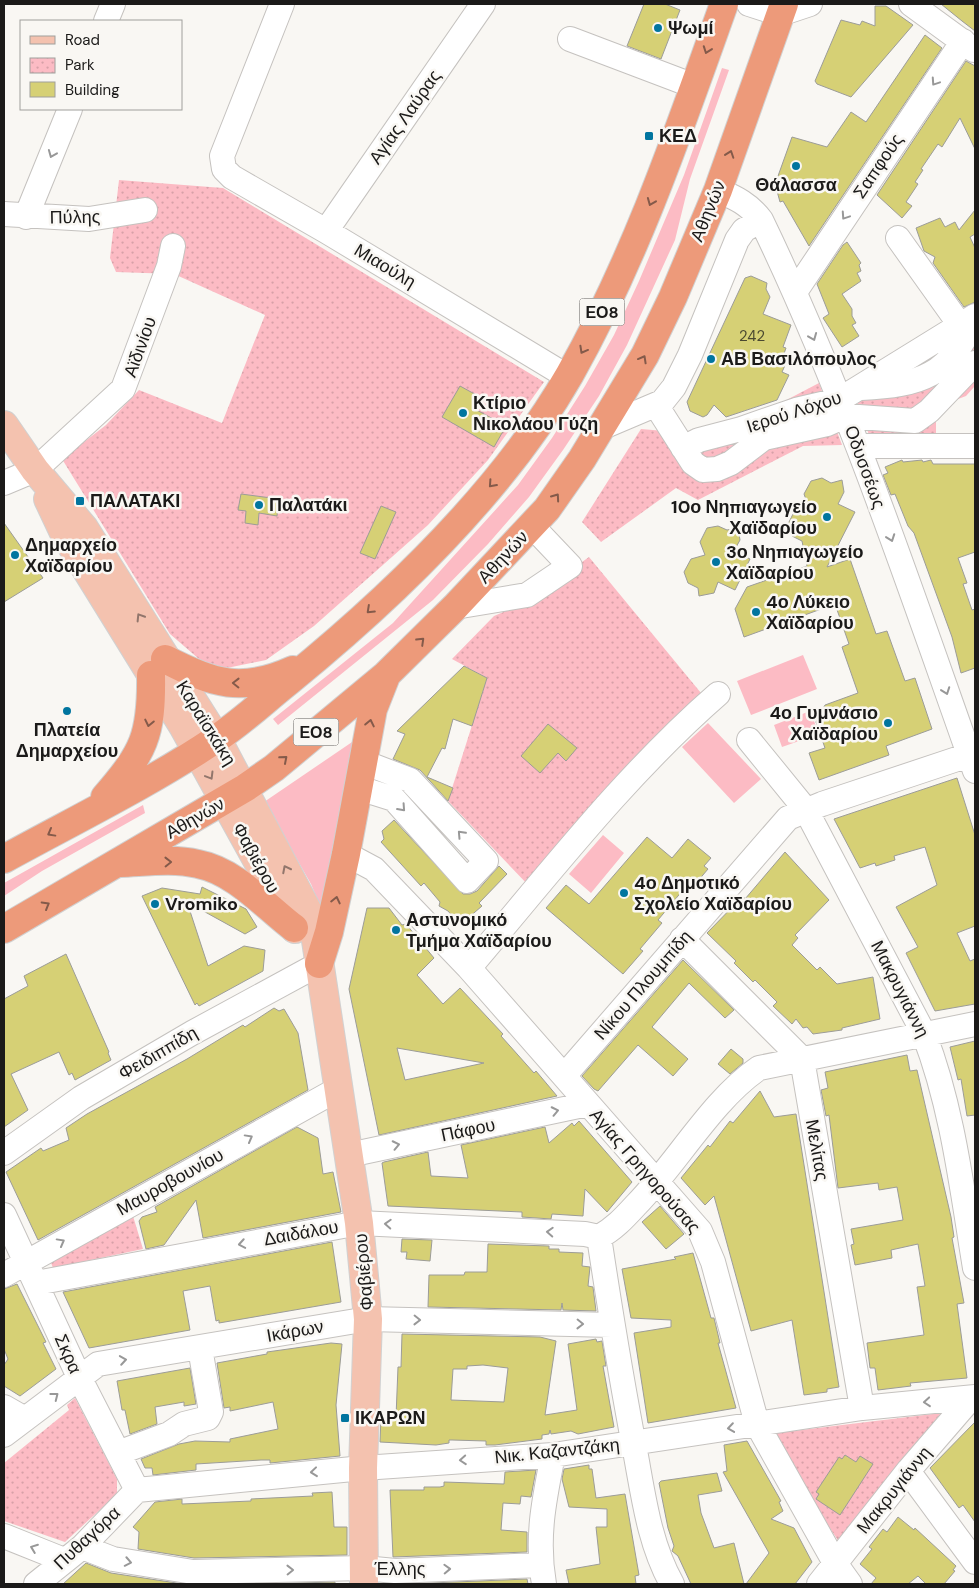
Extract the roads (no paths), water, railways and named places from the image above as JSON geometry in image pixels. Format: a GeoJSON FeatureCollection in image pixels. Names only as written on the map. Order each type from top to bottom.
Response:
{"type":"FeatureCollection","features":[{"type":"Feature","properties":{"kind":"highway","name":"ΕΟ8"},"geometry":{"type":"LineString","coordinates":[[4,859],[207,745],[315,660],[405,576],[460,521],[503,472],[568,377],[596,325],[664,169],[724,4]]}},
{"type":"Feature","properties":{"kind":"highway","name":"Αθηνών"},"geometry":{"type":"LineString","coordinates":[[4,929],[235,794],[274,768],[386,675],[455,607],[547,509],[603,427],[645,355],[673,297],[718,190],[782,9]]}},
{"type":"Feature","properties":{"kind":"highway"},"geometry":{"type":"LineString","coordinates":[[94,810],[129,769],[144,742],[152,709],[158,667],[196,675],[217,682],[243,683],[273,679],[315,660]]}},
{"type":"Feature","properties":{"kind":"highway"},"geometry":{"type":"LineString","coordinates":[[319,964],[329,932],[346,854],[373,709],[386,675]]}},
{"type":"Feature","properties":{"kind":"highway"},"geometry":{"type":"LineString","coordinates":[[119,863],[174,861],[199,864],[224,874],[244,887],[294,928]]}},
{"type":"Feature","properties":{"kind":"main road","name":"Καραϊσκάκη"},"geometry":{"type":"LineString","coordinates":[[4,425],[35,470],[84,528],[158,667],[235,794]]}},
{"type":"Feature","properties":{"kind":"main road","name":"Φαβιέρου"},"geometry":{"type":"LineString","coordinates":[[235,794],[294,928],[319,964]]}},
{"type":"Feature","properties":{"kind":"main road","name":"Φαβιέρου"},"geometry":{"type":"LineString","coordinates":[[235,794],[313,921],[359,1223],[368,1319],[363,1468],[364,1576]]}},
{"type":"Feature","properties":{"kind":"street"},"geometry":{"type":"LineString","coordinates":[[106,20],[113,4]]}},
{"type":"Feature","properties":{"kind":"street","name":"Αγίας Λαύρας"},"geometry":{"type":"LineString","coordinates":[[326,231],[483,4]]}},
{"type":"Feature","properties":{"kind":"street"},"geometry":{"type":"LineString","coordinates":[[750,4],[782,9],[810,4]]}},
{"type":"Feature","properties":{"kind":"street"},"geometry":{"type":"LineString","coordinates":[[911,4],[969,46]]}},
{"type":"Feature","properties":{"kind":"street","name":"Μιαούλη"},"geometry":{"type":"LineString","coordinates":[[279,5],[226,145],[222,163],[232,177],[326,231],[568,377]]}},
{"type":"Feature","properties":{"kind":"street"},"geometry":{"type":"LineString","coordinates":[[570,39],[694,86]]}},
{"type":"Feature","properties":{"kind":"street","name":"Σαπφούς"},"geometry":{"type":"LineString","coordinates":[[795,292],[969,46]]}},
{"type":"Feature","properties":{"kind":"street"},"geometry":{"type":"LineString","coordinates":[[15,216],[69,110]]}},
{"type":"Feature","properties":{"kind":"street","name":"Οδυσσέως"},"geometry":{"type":"LineString","coordinates":[[718,190],[744,202],[761,220],[795,292],[858,446],[973,759]]}},
{"type":"Feature","properties":{"kind":"street","name":"Πύλης"},"geometry":{"type":"LineString","coordinates":[[15,216],[89,219],[146,210]]}},
{"type":"Feature","properties":{"kind":"street"},"geometry":{"type":"LineString","coordinates":[[603,427],[662,402],[674,387],[690,355],[737,240],[744,230],[761,220]]}},
{"type":"Feature","properties":{"kind":"street"},"geometry":{"type":"LineString","coordinates":[[898,238],[970,330]]}},
{"type":"Feature","properties":{"kind":"street","name":"Αϊδινίου"},"geometry":{"type":"LineString","coordinates":[[4,483],[35,470],[123,390],[169,266],[173,246]]}},
{"type":"Feature","properties":{"kind":"street","name":"Ιερού Λόχου"},"geometry":{"type":"LineString","coordinates":[[683,448],[699,440],[747,437],[796,410],[842,408],[859,388],[892,386],[916,381],[938,371],[970,330]]}},
{"type":"Feature","properties":{"kind":"street"},"geometry":{"type":"LineString","coordinates":[[842,408],[915,421],[929,411],[975,363]]}},
{"type":"Feature","properties":{"kind":"street"},"geometry":{"type":"LineString","coordinates":[[656,405],[683,448],[694,463],[703,470],[717,469],[731,463],[747,437]]}},
{"type":"Feature","properties":{"kind":"street"},"geometry":{"type":"LineString","coordinates":[[915,421],[918,446]]}},
{"type":"Feature","properties":{"kind":"street"},"geometry":{"type":"LineString","coordinates":[[858,446],[975,446]]}},
{"type":"Feature","properties":{"kind":"street"},"geometry":{"type":"LineString","coordinates":[[455,607],[527,595],[570,566],[532,526]]}},
{"type":"Feature","properties":{"kind":"street"},"geometry":{"type":"LineString","coordinates":[[469,968],[589,826],[668,739],[718,694]]}},
{"type":"Feature","properties":{"kind":"street","name":"Μακρυγιάννη"},"geometry":{"type":"LineString","coordinates":[[749,740],[806,810],[924,1034],[932,1055],[955,1144],[975,1268]]}},
{"type":"Feature","properties":{"kind":"street","name":"Νίκου Πλουμπίδη"},"geometry":{"type":"LineString","coordinates":[[564,1076],[788,818],[806,810],[973,759]]}},
{"type":"Feature","properties":{"kind":"street"},"geometry":{"type":"LineString","coordinates":[[361,775],[410,780],[486,861],[467,881],[394,799],[361,775]]}},
{"type":"Feature","properties":{"kind":"street","name":"Αγίας Γρηγορούσας"},"geometry":{"type":"LineString","coordinates":[[346,854],[374,869],[469,968],[700,1231],[713,1262],[757,1424],[835,1563],[850,1584]]}},
{"type":"Feature","properties":{"kind":"street"},"geometry":{"type":"LineString","coordinates":[[682,939],[802,1059]]}},
{"type":"Feature","properties":{"kind":"street","name":"Φειδιππίδη"},"geometry":{"type":"LineString","coordinates":[[4,1153],[81,1098],[192,1033],[319,964]]}},
{"type":"Feature","properties":{"kind":"street"},"geometry":{"type":"LineString","coordinates":[[672,1584],[661,1566],[654,1544],[633,1442],[598,1237],[611,1231],[658,1182],[692,1136],[746,1077],[759,1068],[975,1024]]}},
{"type":"Feature","properties":{"kind":"street","name":"Μελίτας"},"geometry":{"type":"LineString","coordinates":[[802,1059],[862,1408]]}},
{"type":"Feature","properties":{"kind":"street","name":"Μαυροβουνίου"},"geometry":{"type":"LineString","coordinates":[[4,1275],[26,1261],[338,1089]]}},
{"type":"Feature","properties":{"kind":"street","name":"Πάφου"},"geometry":{"type":"LineString","coordinates":[[349,1156],[588,1104]]}},
{"type":"Feature","properties":{"kind":"street","name":"Σκρα"},"geometry":{"type":"LineString","coordinates":[[4,1215],[78,1377],[137,1490]]}},
{"type":"Feature","properties":{"kind":"street","name":"Δαιδάλου"},"geometry":{"type":"LineString","coordinates":[[36,1283],[359,1223],[585,1234],[598,1237]]}},
{"type":"Feature","properties":{"kind":"street","name":"Ικάρων"},"geometry":{"type":"LineString","coordinates":[[4,1435],[10,1411],[78,1377],[98,1364],[368,1319],[612,1325]]}},
{"type":"Feature","properties":{"kind":"street"},"geometry":{"type":"LineString","coordinates":[[118,1453],[169,1434],[184,1424],[208,1418],[211,1412],[200,1348]]}},
{"type":"Feature","properties":{"kind":"street","name":"Μακρυγιάννη"},"geometry":{"type":"LineString","coordinates":[[819,1584],[908,1471],[973,1398]]}},
{"type":"Feature","properties":{"kind":"street","name":"Νικ. Καζαντζάκη"},"geometry":{"type":"LineString","coordinates":[[137,1490],[363,1468],[553,1455],[862,1408],[973,1398]]}},
{"type":"Feature","properties":{"kind":"street"},"geometry":{"type":"LineString","coordinates":[[543,1575],[540,1526],[553,1455]]}},
{"type":"Feature","properties":{"kind":"street"},"geometry":{"type":"LineString","coordinates":[[908,1471],[975,1562]]}},
{"type":"Feature","properties":{"kind":"street","name":"Πυθαγόρα"},"geometry":{"type":"LineString","coordinates":[[36,1584],[73,1553],[137,1490]]}},
{"type":"Feature","properties":{"kind":"street","name":"Έλλης"},"geometry":{"type":"LineString","coordinates":[[4,1536],[73,1553],[193,1572],[364,1576],[395,1571],[543,1575]]}},
{"type":"Feature","properties":{"kind":"place","name":"Ψωμί"},"geometry":{"type":"Point","coordinates":[658,28]}},
{"type":"Feature","properties":{"kind":"place","name":"ΚΕΔ"},"geometry":{"type":"Point","coordinates":[649,136]}},
{"type":"Feature","properties":{"kind":"place","name":"Θάλασσα"},"geometry":{"type":"Point","coordinates":[796,166]}},
{"type":"Feature","properties":{"kind":"place","name":"ΑΒ Βασιλόπουλος"},"geometry":{"type":"Point","coordinates":[711,359]}},
{"type":"Feature","properties":{"kind":"place","name":"Κτίριο Νικολάου Γύζη"},"geometry":{"type":"Point","coordinates":[463,413]}},
{"type":"Feature","properties":{"kind":"place","name":"ΠΑΛΑΤΑΚΙ"},"geometry":{"type":"Point","coordinates":[80,501]}},
{"type":"Feature","properties":{"kind":"place","name":"Παλατάκι"},"geometry":{"type":"Point","coordinates":[259,505]}},
{"type":"Feature","properties":{"kind":"place","name":"10ο Νηπιαγωγείο Χαϊδαρίου"},"geometry":{"type":"Point","coordinates":[827,517]}},
{"type":"Feature","properties":{"kind":"place","name":"Δημαρχείο Χαϊδαρίου"},"geometry":{"type":"Point","coordinates":[15,555]}},
{"type":"Feature","properties":{"kind":"place","name":"3ο Νηπιαγωγείο Χαϊδαρίου"},"geometry":{"type":"Point","coordinates":[716,562]}},
{"type":"Feature","properties":{"kind":"place","name":"4ο Λύκειο Χαϊδαρίου"},"geometry":{"type":"Point","coordinates":[756,612]}},
{"type":"Feature","properties":{"kind":"place","name":"Πλατεία Δημαρχείου"},"geometry":{"type":"Point","coordinates":[67,711]}},
{"type":"Feature","properties":{"kind":"place","name":"4ο Γυμνάσιο Χαϊδαρίου"},"geometry":{"type":"Point","coordinates":[888,723]}},
{"type":"Feature","properties":{"kind":"place","name":"4ο Δημοτικό Σχολείο Χαϊδαρίου"},"geometry":{"type":"Point","coordinates":[624,893]}},
{"type":"Feature","properties":{"kind":"place","name":"Vromiko"},"geometry":{"type":"Point","coordinates":[155,904]}},
{"type":"Feature","properties":{"kind":"place","name":"Αστυνομικό Τμήμα Χαϊδαρίου"},"geometry":{"type":"Point","coordinates":[396,930]}},
{"type":"Feature","properties":{"kind":"place","name":"ΙΚΑΡΩΝ"},"geometry":{"type":"Point","coordinates":[345,1418]}}]}
